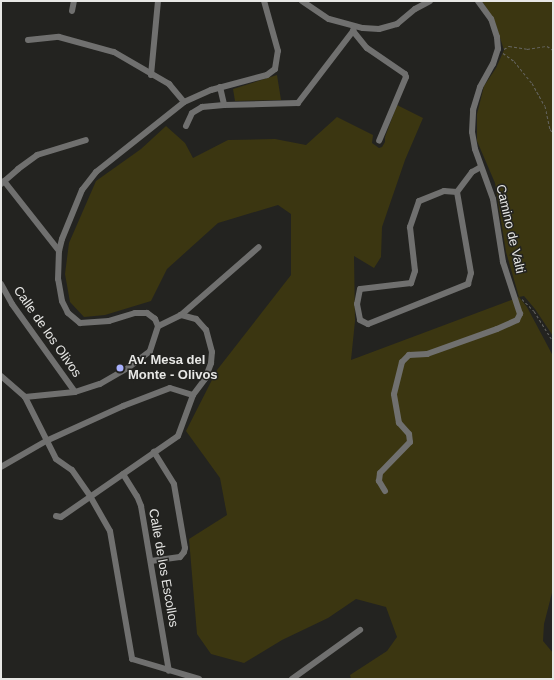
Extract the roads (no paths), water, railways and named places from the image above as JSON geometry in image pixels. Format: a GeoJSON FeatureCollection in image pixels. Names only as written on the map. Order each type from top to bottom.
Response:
{"type":"FeatureCollection","features":[{"type":"Feature","properties":{"kind":"street"},"geometry":{"type":"LineString","coordinates":[[72,11],[74,1]]}},
{"type":"Feature","properties":{"kind":"street"},"geometry":{"type":"LineString","coordinates":[[151,75],[158,1]]}},
{"type":"Feature","properties":{"kind":"street"},"geometry":{"type":"LineString","coordinates":[[25,397],[75,392],[100,384],[129,367],[150,351],[158,326],[155,319],[147,313],[135,313],[109,321],[80,323],[68,313],[62,301],[58,279],[59,251],[62,239],[82,190],[96,172],[184,102],[220,88],[267,74],[275,69],[278,51],[264,1]]}},
{"type":"Feature","properties":{"kind":"street"},"geometry":{"type":"LineString","coordinates":[[302,1],[329,19],[354,29],[379,28],[397,24],[415,9],[430,1]]}},
{"type":"Feature","properties":{"kind":"street","name":"Camino de Valti"},"geometry":{"type":"LineString","coordinates":[[385,491],[378,481],[380,473],[410,442],[409,434],[399,423],[394,394],[402,362],[408,355],[427,354],[517,320],[520,314],[503,262],[493,199],[475,149],[472,132],[473,110],[480,87],[493,64],[498,49],[497,37],[491,20],[478,1]]}},
{"type":"Feature","properties":{"kind":"street"},"geometry":{"type":"LineString","coordinates":[[186,126],[192,113],[202,107],[298,103],[354,29]]}},
{"type":"Feature","properties":{"kind":"street"},"geometry":{"type":"LineString","coordinates":[[354,29],[368,48],[405,74],[406,77],[379,141]]}},
{"type":"Feature","properties":{"kind":"street"},"geometry":{"type":"LineString","coordinates":[[28,40],[59,37],[114,52],[151,75],[169,84],[184,102]]}},
{"type":"Feature","properties":{"kind":"street"},"geometry":{"type":"LineString","coordinates":[[220,88],[224,105]]}},
{"type":"Feature","properties":{"kind":"street"},"geometry":{"type":"LineString","coordinates":[[59,251],[3,183],[38,156],[86,140]]}},
{"type":"Feature","properties":{"kind":"street"},"geometry":{"type":"LineString","coordinates":[[457,192],[444,191],[419,202],[410,227],[415,271],[411,283],[360,289],[358,304],[360,320],[368,324],[468,284],[471,273],[457,192],[472,172],[481,167]]}},
{"type":"Feature","properties":{"kind":"street"},"geometry":{"type":"LineString","coordinates":[[158,326],[181,315],[259,247]]}},
{"type":"Feature","properties":{"kind":"street","name":"Calle de los Olivos"},"geometry":{"type":"LineString","coordinates":[[1,284],[12,304],[75,392]]}},
{"type":"Feature","properties":{"kind":"street"},"geometry":{"type":"LineString","coordinates":[[56,516],[61,517],[178,436],[193,395],[205,379],[211,363],[212,352],[206,330],[196,318],[181,315]]}},
{"type":"Feature","properties":{"kind":"street"},"geometry":{"type":"LineString","coordinates":[[1,376],[25,397],[56,459],[72,470],[90,496],[110,531],[132,659],[199,679]]}},
{"type":"Feature","properties":{"kind":"street"},"geometry":{"type":"LineString","coordinates":[[1,467],[46,441],[123,406],[170,388],[193,395]]}},
{"type":"Feature","properties":{"kind":"street"},"geometry":{"type":"LineString","coordinates":[[151,561],[180,557],[185,548],[174,484],[154,452]]}},
{"type":"Feature","properties":{"kind":"street","name":"Calle de los Escollos"},"geometry":{"type":"LineString","coordinates":[[123,474],[138,496],[141,506],[169,671]]}},
{"type":"Feature","properties":{"kind":"street"},"geometry":{"type":"LineString","coordinates":[[292,679],[360,630]]}},
{"type":"Feature","properties":{"kind":"place","name":"Av. Mesa del Monte - Olivos"},"geometry":{"type":"Point","coordinates":[120,368]}}]}
